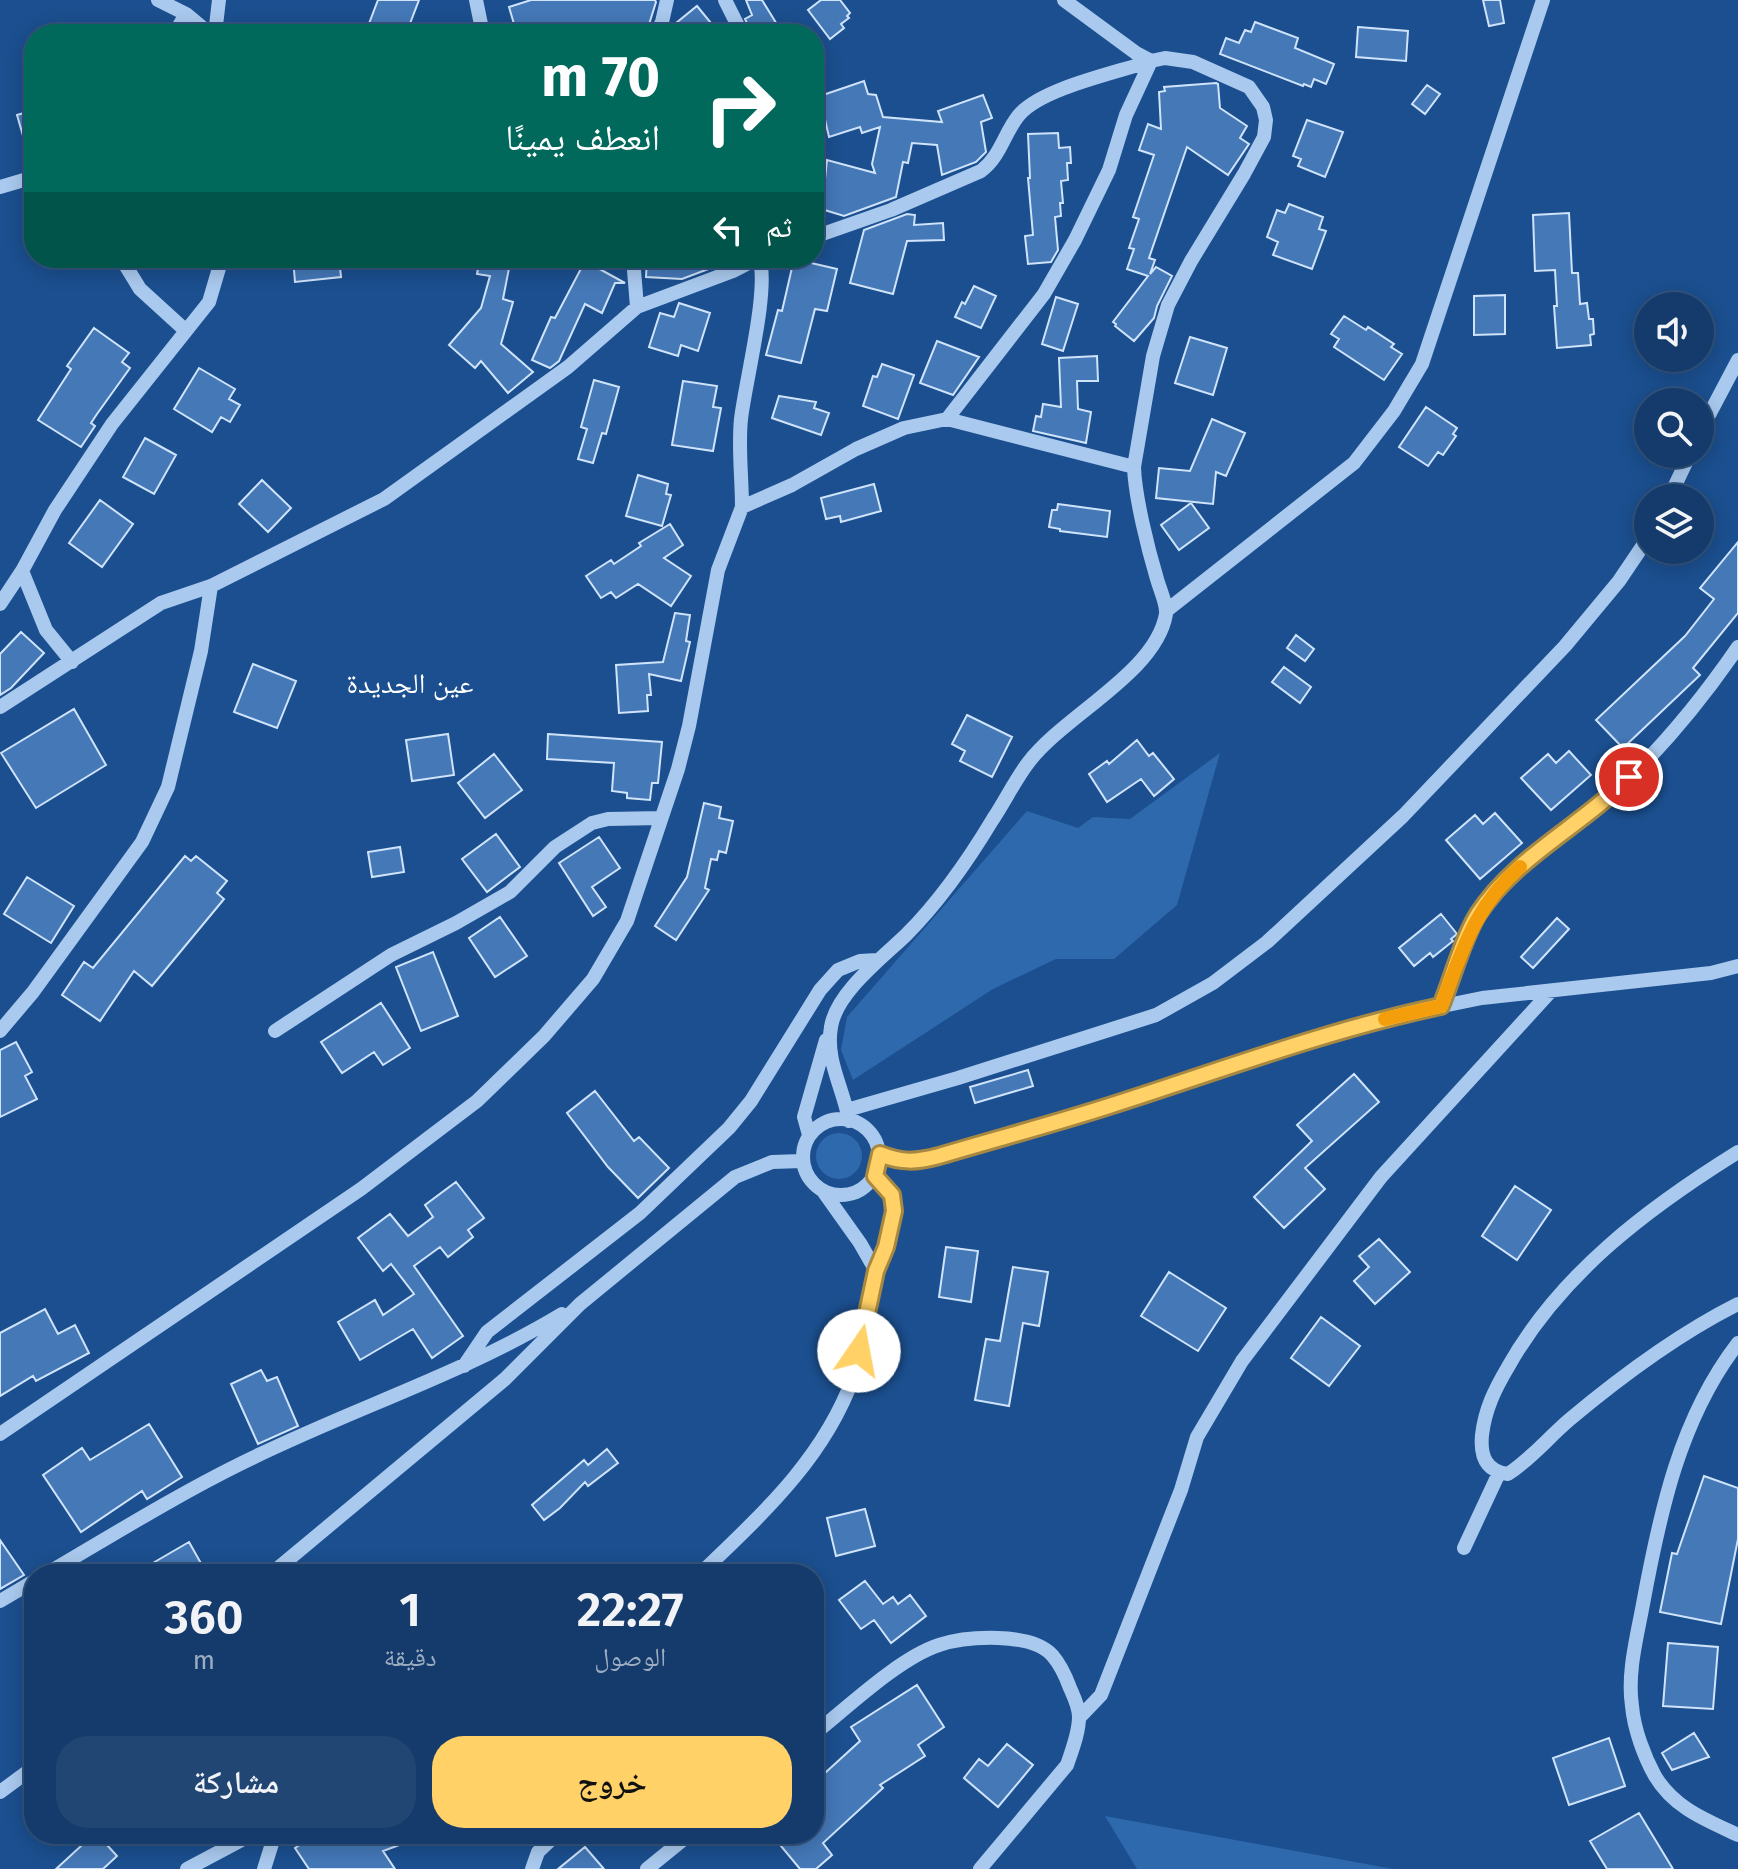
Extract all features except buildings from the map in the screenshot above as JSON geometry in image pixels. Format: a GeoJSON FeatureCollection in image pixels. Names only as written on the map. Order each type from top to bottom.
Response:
{"type":"FeatureCollection","features":[{"type":"Feature","properties":{"kind":"street"},"geometry":{"type":"LineString","coordinates":[[158,0],[200,24]]}},
{"type":"Feature","properties":{"kind":"street"},"geometry":{"type":"LineString","coordinates":[[215,24],[219,0]]}},
{"type":"Feature","properties":{"kind":"street"},"geometry":{"type":"LineString","coordinates":[[476,0],[481,24]]}},
{"type":"Feature","properties":{"kind":"street"},"geometry":{"type":"LineString","coordinates":[[661,24],[667,0]]}},
{"type":"Feature","properties":{"kind":"street"},"geometry":{"type":"LineString","coordinates":[[725,0],[737,24]]}},
{"type":"Feature","properties":{"kind":"street"},"geometry":{"type":"LineString","coordinates":[[1064,0],[1151,61]]}},
{"type":"Feature","properties":{"kind":"street"},"geometry":{"type":"LineString","coordinates":[[1166,611],[1354,463],[1394,411],[1422,364],[1543,0]]}},
{"type":"Feature","properties":{"kind":"street"},"geometry":{"type":"LineString","coordinates":[[180,24],[186,14]]}},
{"type":"Feature","properties":{"kind":"street"},"geometry":{"type":"LineString","coordinates":[[809,1135],[804,1117],[839,1006],[877,960],[907,934],[941,894],[990,825],[1029,762],[1155,645],[1166,611],[1153,565],[1134,467],[1153,356],[1168,305],[1264,137],[1266,120],[1263,107],[1249,87],[1227,75],[1193,62],[1165,58],[1151,61],[1040,99],[1020,113],[991,163],[981,171],[891,210],[824,233]]}},
{"type":"Feature","properties":{"kind":"street"},"geometry":{"type":"LineString","coordinates":[[947,419],[1044,294],[1075,240],[1109,170],[1126,115],[1151,61]]}},
{"type":"Feature","properties":{"kind":"street"},"geometry":{"type":"LineString","coordinates":[[0,187],[24,180]]}},
{"type":"Feature","properties":{"kind":"street"},"geometry":{"type":"LineString","coordinates":[[127,268],[140,289],[185,330]]}},
{"type":"Feature","properties":{"kind":"street"},"geometry":{"type":"LineString","coordinates":[[0,604],[55,510],[112,424],[209,302],[219,268]]}},
{"type":"Feature","properties":{"kind":"street"},"geometry":{"type":"LineString","coordinates":[[634,268],[637,307]]}},
{"type":"Feature","properties":{"kind":"street"},"geometry":{"type":"LineString","coordinates":[[0,707],[161,603],[211,586],[384,499],[568,367],[637,307],[739,268]]}},
{"type":"Feature","properties":{"kind":"street"},"geometry":{"type":"LineString","coordinates":[[0,1434],[361,1189],[477,1101],[544,1036],[593,979],[627,921],[661,818],[689,726],[718,570],[742,507],[740,422],[760,303],[762,268]]}},
{"type":"Feature","properties":{"kind":"street"},"geometry":{"type":"LineString","coordinates":[[1714,405],[1738,360]]}},
{"type":"Feature","properties":{"kind":"street"},"geometry":{"type":"LineString","coordinates":[[742,507],[904,428],[947,419],[1134,467]]}},
{"type":"Feature","properties":{"kind":"street"},"geometry":{"type":"LineString","coordinates":[[876,1271],[823,1190],[806,1173],[802,1161],[804,1147],[818,1125],[1156,1015],[1213,983],[1267,942],[1403,816],[1565,646],[1634,559]]}},
{"type":"Feature","properties":{"kind":"street"},"geometry":{"type":"LineString","coordinates":[[22,571],[46,630],[72,662]]}},
{"type":"Feature","properties":{"kind":"street"},"geometry":{"type":"LineString","coordinates":[[0,1031],[33,992],[142,842],[168,787],[201,651],[211,586]]}},
{"type":"Feature","properties":{"kind":"street"},"geometry":{"type":"LineString","coordinates":[[1441,1006],[1476,918],[1491,897],[1527,861],[1615,791],[1673,730],[1738,647]]}},
{"type":"Feature","properties":{"kind":"street"},"geometry":{"type":"LineString","coordinates":[[275,1031],[391,955],[510,892],[555,847],[592,823],[608,819],[661,818]]}},
{"type":"Feature","properties":{"kind":"street"},"geometry":{"type":"LineString","coordinates":[[462,1368],[487,1332],[640,1213],[729,1128],[751,1101],[820,990],[838,970],[860,961],[877,960]]}},
{"type":"Feature","properties":{"kind":"street"},"geometry":{"type":"LineString","coordinates":[[880,1154],[902,1162],[939,1156],[1107,1107],[1273,1050],[1403,1014],[1482,998],[1699,975],[1738,966]]}},
{"type":"Feature","properties":{"kind":"street"},"geometry":{"type":"LineString","coordinates":[[980,1869],[1067,1765],[1079,1718],[1101,1695],[1170,1519],[1197,1437],[1242,1361],[1381,1177],[1551,991]]}},
{"type":"Feature","properties":{"kind":"street"},"geometry":{"type":"LineString","coordinates":[[823,1190],[845,1195],[857,1192],[875,1176],[880,1154],[878,1142],[867,1128],[848,1115],[829,1048],[831,1025]]}},
{"type":"Feature","properties":{"kind":"street"},"geometry":{"type":"LineString","coordinates":[[1738,1152],[1663,1203],[1574,1276],[1515,1354],[1486,1411],[1480,1450],[1483,1459],[1499,1473],[1508,1474],[1588,1405],[1701,1324],[1738,1304]]}},
{"type":"Feature","properties":{"kind":"street"},"geometry":{"type":"LineString","coordinates":[[283,1564],[505,1379],[580,1304],[735,1177],[772,1162],[802,1161]]}},
{"type":"Feature","properties":{"kind":"street"},"geometry":{"type":"LineString","coordinates":[[710,1564],[806,1467],[854,1376],[876,1271],[886,1247],[894,1211],[892,1195],[875,1176]]}},
{"type":"Feature","properties":{"kind":"street"},"geometry":{"type":"LineString","coordinates":[[64,1564],[242,1463],[462,1368],[515,1343],[580,1304]]}},
{"type":"Feature","properties":{"kind":"street"},"geometry":{"type":"LineString","coordinates":[[1738,1343],[1709,1384],[1687,1429],[1657,1524],[1633,1659],[1632,1706],[1641,1743],[1669,1794],[1692,1814],[1738,1835]]}},
{"type":"Feature","properties":{"kind":"street"},"geometry":{"type":"LineString","coordinates":[[1464,1548],[1499,1473]]}},
{"type":"Feature","properties":{"kind":"street"},"geometry":{"type":"LineString","coordinates":[[0,1601],[24,1587]]}},
{"type":"Feature","properties":{"kind":"street"},"geometry":{"type":"LineString","coordinates":[[824,1726],[876,1684],[938,1645],[991,1636],[1029,1644],[1051,1653],[1070,1687],[1079,1718]]}},
{"type":"Feature","properties":{"kind":"street"},"geometry":{"type":"LineString","coordinates":[[0,1792],[24,1774]]}},
{"type":"Feature","properties":{"kind":"street"},"geometry":{"type":"LineString","coordinates":[[187,1869],[234,1844]]}},
{"type":"Feature","properties":{"kind":"street"},"geometry":{"type":"LineString","coordinates":[[264,1869],[272,1844]]}},
{"type":"Feature","properties":{"kind":"street"},"geometry":{"type":"LineString","coordinates":[[532,1869],[538,1852],[546,1844]]}},
{"type":"Feature","properties":{"kind":"street"},"geometry":{"type":"LineString","coordinates":[[647,1869],[678,1844]]}},
{"type":"Feature","properties":{"kind":"shaded area"},"geometry":{"type":"Polygon","coordinates":[[[1220,753],[1177,905],[1114,959],[1056,959],[993,989],[853,1080],[841,1050],[847,1017],[1027,811],[1078,828],[1093,817],[1130,819],[1220,753]]]}},
{"type":"Feature","properties":{"kind":"shaded area"},"geometry":{"type":"Polygon","coordinates":[[[839,1133],[855,1140],[862,1156],[855,1172],[839,1179],[823,1172],[816,1156],[823,1140],[839,1133]]]}},
{"type":"Feature","properties":{"kind":"shaded area"},"geometry":{"type":"Polygon","coordinates":[[[1105,1816],[1393,1869],[1137,1869],[1105,1816]]]}},
{"type":"Feature","properties":{"kind":"slow traffic"},"geometry":{"type":"LineString","coordinates":[[1385,1019],[1441,1006],[1476,918],[1506,879],[1520,867]]}},
{"type":"Feature","properties":{"kind":"district","name":"عين الجديدة"},"geometry":{"type":"Point","coordinates":[410,683]}},
{"type":"Feature","properties":{"kind":"route"},"geometry":{"type":"LineString","coordinates":[[859,1351],[876,1271],[886,1247],[894,1211],[892,1195],[875,1176],[880,1154],[902,1162],[939,1156],[1107,1107],[1273,1050],[1441,1006],[1476,918],[1491,897],[1506,879],[1629,777]]}}]}
